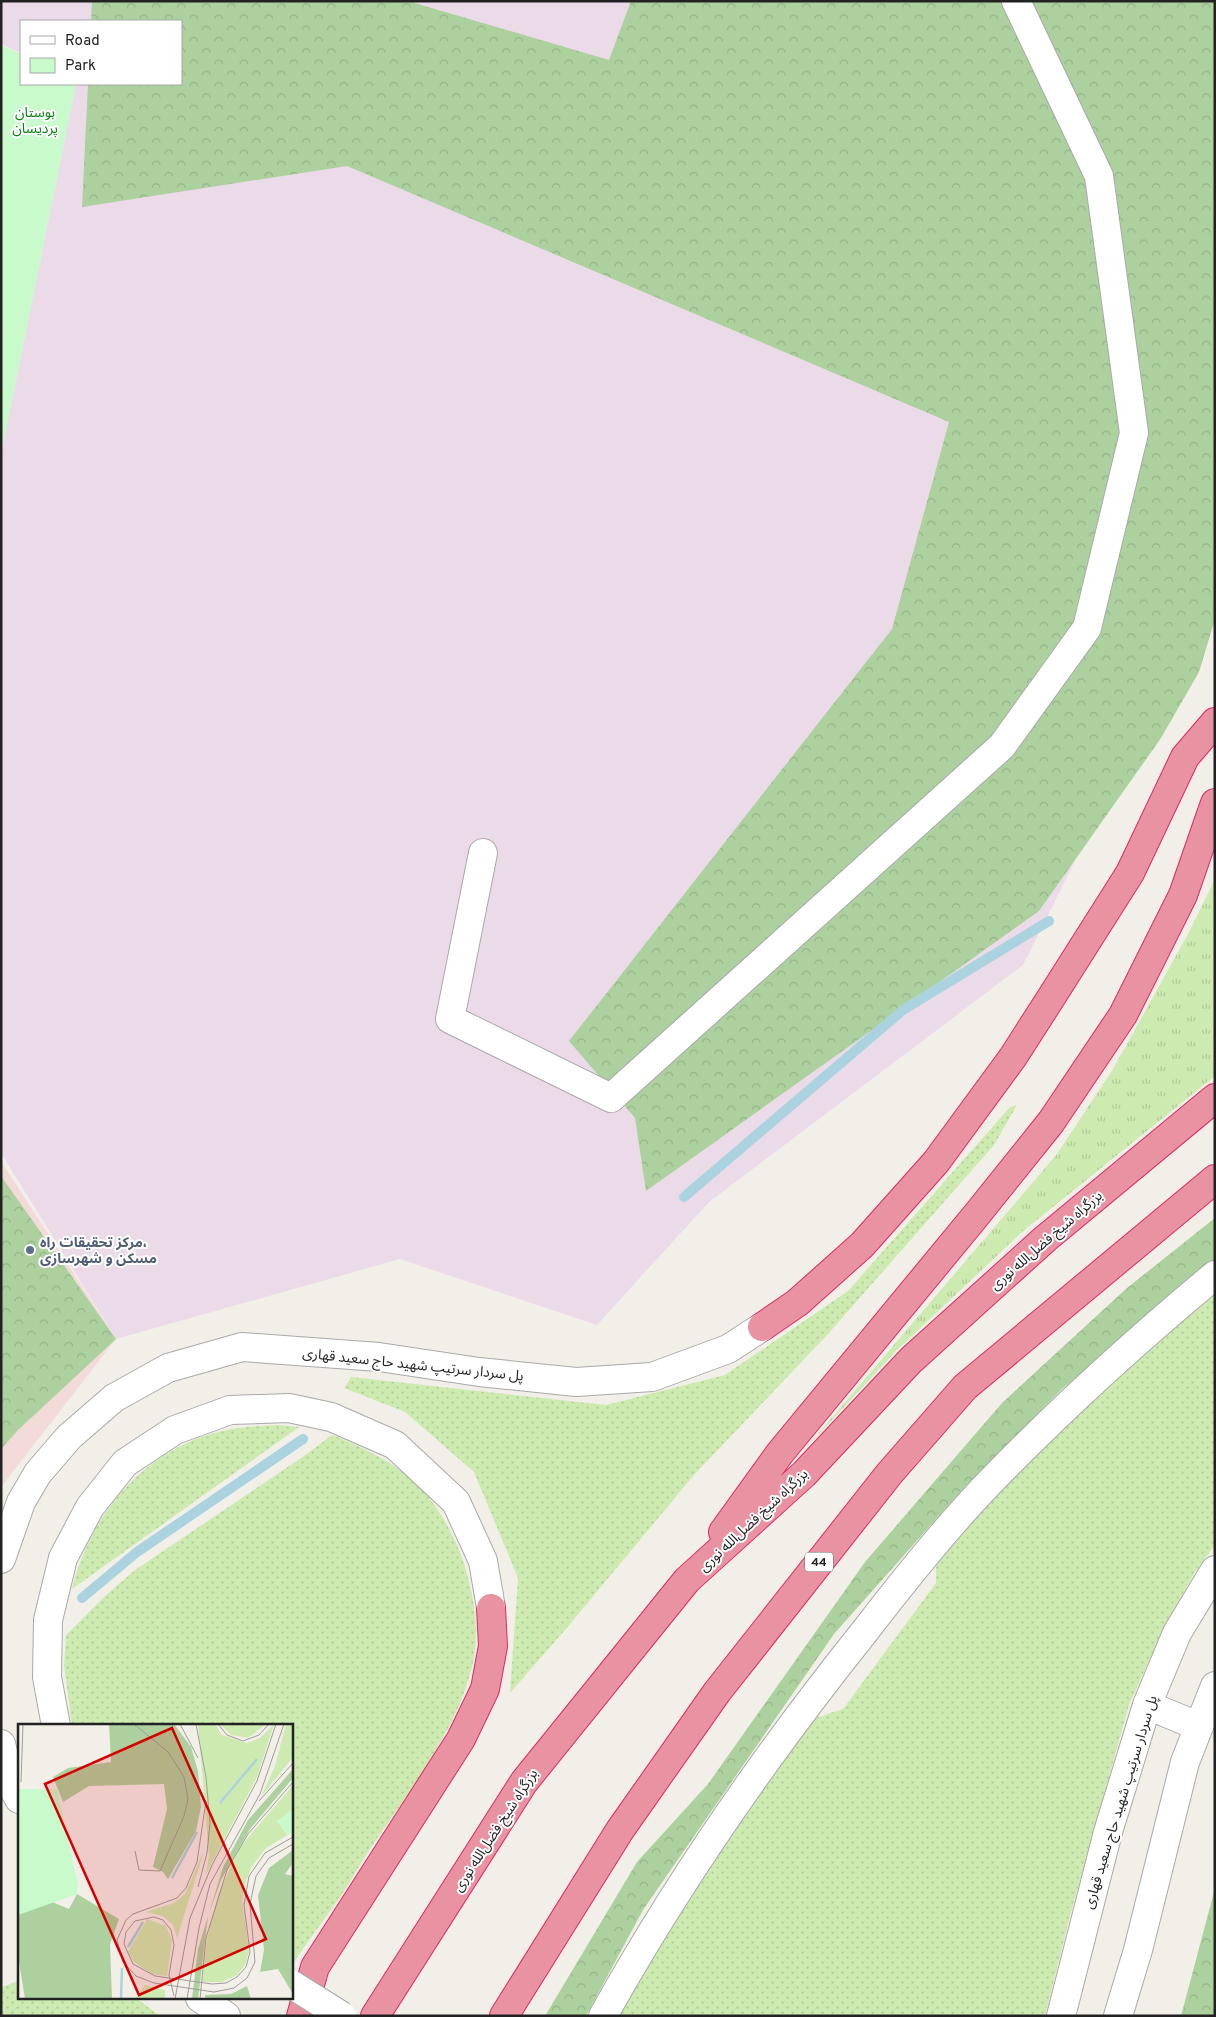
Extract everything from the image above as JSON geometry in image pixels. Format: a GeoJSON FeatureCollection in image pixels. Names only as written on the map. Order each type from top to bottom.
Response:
{"type":"FeatureCollection","features":[{"type":"Feature","properties":{"kind":"highway"},"geometry":{"type":"LineString","coordinates":[[762,1327],[797,1304],[862,1245],[936,1162],[1014,1057],[1060,985],[1130,873],[1185,757],[1215,722]]}},
{"type":"Feature","properties":{"kind":"highway"},"geometry":{"type":"LineString","coordinates":[[687,1580],[780,1453],[1052,1122],[1123,1015],[1183,895],[1215,803]]}},
{"type":"Feature","properties":{"kind":"highway","name":"بزرگراه شیخ فضل‌الله نوری"},"geometry":{"type":"LineString","coordinates":[[375,2016],[524,1782],[687,1580],[804,1474],[911,1360],[1045,1239],[1215,1098]]}},
{"type":"Feature","properties":{"kind":"highway","name":"44"},"geometry":{"type":"LineString","coordinates":[[504,2016],[620,1830],[716,1692],[889,1474],[965,1387],[1215,1179]]}},
{"type":"Feature","properties":{"kind":"highway"},"geometry":{"type":"LineString","coordinates":[[301,2016],[315,1967],[461,1739],[485,1689],[493,1646],[491,1608]]}},
{"type":"Feature","properties":{"kind":"street"},"geometry":{"type":"LineString","coordinates":[[483,853],[450,1018],[611,1098],[1002,746],[1087,628],[1134,433],[1098,176],[1016,1]]}},
{"type":"Feature","properties":{"kind":"street"},"geometry":{"type":"LineString","coordinates":[[603,2016],[636,1957],[737,1801],[827,1678],[910,1572],[992,1480],[1148,1330],[1215,1275]]}},
{"type":"Feature","properties":{"kind":"street","name":"پل سردار سرتیپ شهید حاج سعید قهاری"},"geometry":{"type":"LineString","coordinates":[[1,1559],[21,1502],[38,1473],[69,1437],[114,1398],[168,1368],[242,1347],[379,1357],[479,1372],[576,1382],[652,1377],[728,1349],[762,1327]]}},
{"type":"Feature","properties":{"kind":"street"},"geometry":{"type":"LineString","coordinates":[[56,1724],[47,1677],[48,1620],[63,1558],[90,1507],[125,1463],[176,1430],[230,1410],[289,1408],[331,1417],[395,1445],[456,1502],[483,1561],[491,1608]]}},
{"type":"Feature","properties":{"kind":"street","name":"پل سردار سرتیپ شهید حاج سعید قهاری"},"geometry":{"type":"LineString","coordinates":[[1061,2016],[1108,1832],[1146,1705],[1177,1633],[1215,1570]]}},
{"type":"Feature","properties":{"kind":"street"},"geometry":{"type":"LineString","coordinates":[[1118,2016],[1138,1950],[1185,1762],[1215,1686]]}},
{"type":"Feature","properties":{"kind":"street"},"geometry":{"type":"LineString","coordinates":[[1146,1705],[1198,1726]]}},
{"type":"Feature","properties":{"kind":"street"},"geometry":{"type":"LineString","coordinates":[[1,1744],[11,1784],[18,1797]]}},
{"type":"Feature","properties":{"kind":"street"},"geometry":{"type":"LineString","coordinates":[[292,1985],[342,2016]]}},
{"type":"Feature","properties":{"kind":"street"},"geometry":{"type":"LineString","coordinates":[[203,2000],[226,2016]]}},
{"type":"Feature","properties":{"kind":"shaded area"},"geometry":{"type":"Polygon","coordinates":[[[1,1],[1111,1],[1095,821],[1023,965],[709,1202],[597,1325],[400,1259],[116,1339],[1,1153],[1,454],[76,85],[182,85],[182,20],[20,20],[20,53],[1,44],[1,1]]]}},
{"type":"Feature","properties":{"kind":"shaded area","name":"مرکز تحقیقات راه، مسکن و شهرسازی"},"geometry":{"type":"Polygon","coordinates":[[[1,1161],[116,1339],[1,1487],[1,1161]]]}},
{"type":"Feature","properties":{"kind":"green space"},"geometry":{"type":"Polygon","coordinates":[[[92,1],[408,1],[609,60],[631,1],[1215,1],[1215,619],[1199,672],[1161,738],[1039,911],[646,1191],[635,1118],[569,1041],[892,629],[949,422],[347,166],[82,207],[88,85],[182,85],[182,20],[91,20],[92,1]]]}},
{"type":"Feature","properties":{"kind":"green space","name":"بوستان پردیسان"},"geometry":{"type":"Polygon","coordinates":[[[1,45],[20,54],[20,85],[76,85],[1,454],[1,45]]]}},
{"type":"Feature","properties":{"kind":"green space"},"geometry":{"type":"Polygon","coordinates":[[[1215,879],[1215,1076],[1022,1232],[895,1352],[805,1449],[1057,1154],[1113,1069],[1188,934],[1215,879]]]}},
{"type":"Feature","properties":{"kind":"green space"},"geometry":{"type":"Polygon","coordinates":[[[1017,1105],[994,1145],[828,1334],[694,1475],[510,1693],[518,1578],[474,1472],[405,1412],[344,1388],[351,1377],[606,1405],[725,1375],[848,1291],[1010,1107],[1017,1105]]]}},
{"type":"Feature","properties":{"kind":"green space","name":"مرکز تحقیقات راه، مسکن و شهرسازی"},"geometry":{"type":"Polygon","coordinates":[[[1,1176],[116,1339],[18,1430],[1,1449],[1,1176]]]}},
{"type":"Feature","properties":{"kind":"green space"},"geometry":{"type":"Polygon","coordinates":[[[1215,1218],[1215,1262],[1062,1389],[961,1491],[834,1634],[643,1910],[586,2016],[545,2016],[637,1862],[708,1784],[865,1562],[1002,1403],[1127,1288],[1215,1218]]]}},
{"type":"Feature","properties":{"kind":"green space"},"geometry":{"type":"Polygon","coordinates":[[[1215,1292],[1215,1545],[1195,1572],[1164,1628],[1129,1705],[1070,1916],[1045,2016],[618,2016],[642,1972],[742,1812],[809,1720],[843,1709],[936,1583],[936,1562],[993,1498],[1115,1375],[1215,1292]]]}},
{"type":"Feature","properties":{"kind":"green space"},"geometry":{"type":"Polygon","coordinates":[[[278,1425],[299,1427],[72,1589],[79,1564],[101,1519],[133,1480],[152,1464],[173,1450],[206,1435],[237,1428],[278,1425]]]}},
{"type":"Feature","properties":{"kind":"green space"},"geometry":{"type":"Polygon","coordinates":[[[332,1435],[373,1453],[406,1475],[421,1488],[445,1522],[464,1564],[471,1588],[476,1635],[473,1664],[464,1693],[436,1751],[343,1892],[292,1965],[292,1724],[72,1724],[64,1665],[66,1635],[105,1596],[135,1570],[332,1435]]]}},
{"type":"Feature","properties":{"kind":"green space"},"geometry":{"type":"Polygon","coordinates":[[[1215,1888],[1215,2016],[1181,2016],[1215,1888]]]}},
{"type":"Feature","properties":{"kind":"green space"},"geometry":{"type":"Polygon","coordinates":[[[18,1981],[18,2000],[139,2000],[160,2016],[1,2016],[1,1987],[18,1981]]]}},
{"type":"Feature","properties":{"kind":"waterway"},"geometry":{"type":"LineString","coordinates":[[684,1197],[903,1010],[1049,921]]}},
{"type":"Feature","properties":{"kind":"waterway"},"geometry":{"type":"LineString","coordinates":[[82,1598],[137,1552],[303,1439]]}},
{"type":"Feature","properties":{"kind":"place","name":"مرکز تحقیقات راه، مسکن و شهرسازی"},"geometry":{"type":"Point","coordinates":[30,1250]}}]}
